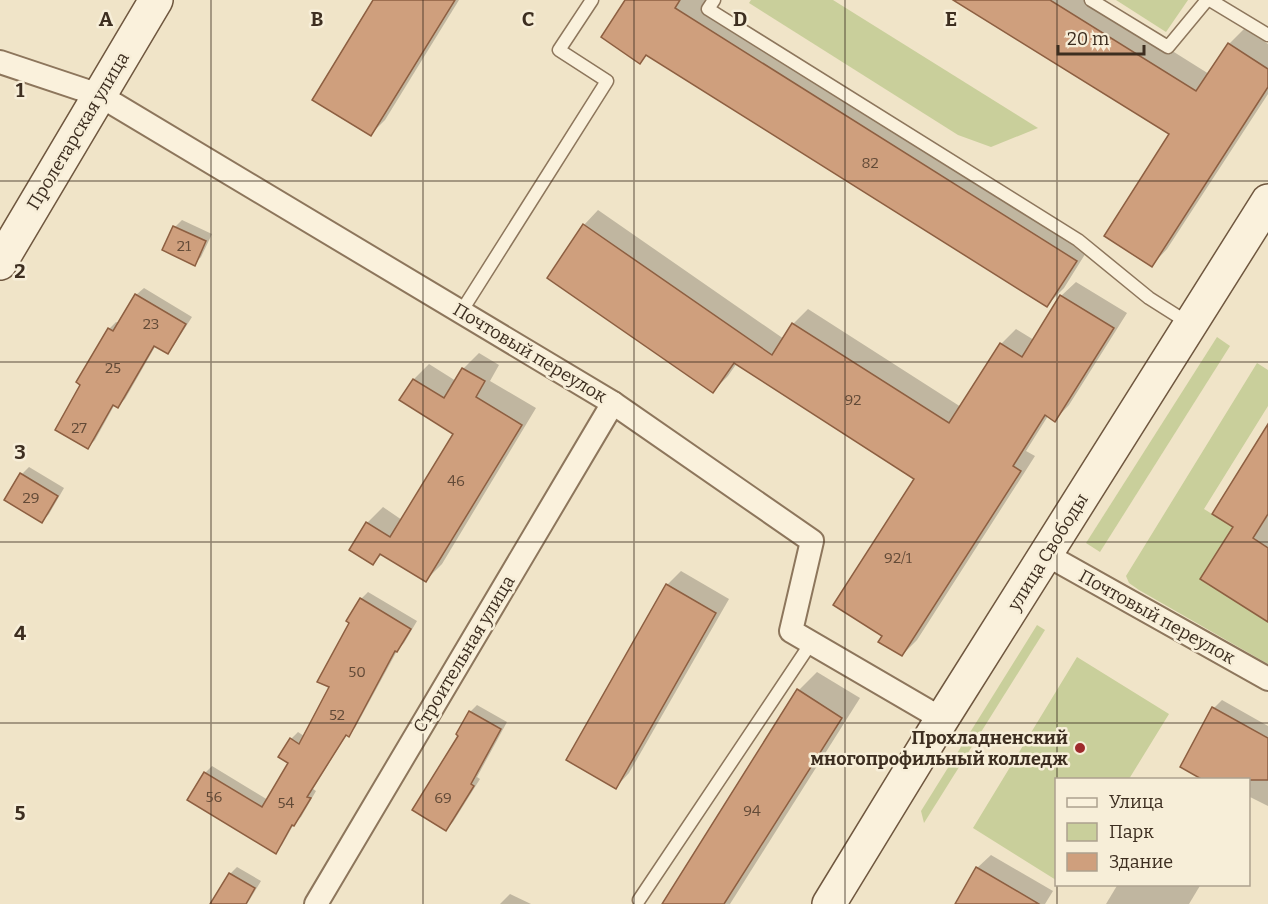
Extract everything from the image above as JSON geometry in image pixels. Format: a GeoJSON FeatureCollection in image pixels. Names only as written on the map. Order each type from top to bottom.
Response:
{"type":"FeatureCollection","features":[{"type":"Feature","properties":{"kind":"main road","name":"Пролетарская улица"},"geometry":{"type":"LineString","coordinates":[[0,262],[156,0]]}},
{"type":"Feature","properties":{"kind":"main road","name":"улица Свободы"},"geometry":{"type":"LineString","coordinates":[[829,904],[942,719],[1268,201]]}},
{"type":"Feature","properties":{"kind":"street","name":"Почтовый переулок"},"geometry":{"type":"LineString","coordinates":[[0,62],[99,95],[613,403],[812,541],[791,630],[942,719]]}},
{"type":"Feature","properties":{"kind":"street","name":"Строительная улица"},"geometry":{"type":"LineString","coordinates":[[316,904],[613,403]]}},
{"type":"Feature","properties":{"kind":"street","name":"Почтовый переулок"},"geometry":{"type":"LineString","coordinates":[[1047,555],[1268,679]]}},
{"type":"Feature","properties":{"kind":"lane"},"geometry":{"type":"LineString","coordinates":[[461,312],[607,81],[559,50],[592,0]]}},
{"type":"Feature","properties":{"kind":"lane"},"geometry":{"type":"LineString","coordinates":[[714,0],[708,9],[1078,240],[1149,298],[1191,325]]}},
{"type":"Feature","properties":{"kind":"lane"},"geometry":{"type":"LineString","coordinates":[[1091,0],[1168,47],[1209,0],[1268,35]]}},
{"type":"Feature","properties":{"kind":"lane"},"geometry":{"type":"LineString","coordinates":[[639,900],[811,643]]}},
{"type":"Feature","properties":{"kind":"green space"},"geometry":{"type":"Polygon","coordinates":[[[751,0],[833,0],[1038,128],[991,147],[958,135],[749,3],[751,0]]]}},
{"type":"Feature","properties":{"kind":"green space"},"geometry":{"type":"Polygon","coordinates":[[[1116,0],[1188,0],[1166,32],[1116,0]]]}},
{"type":"Feature","properties":{"kind":"green space"},"geometry":{"type":"Polygon","coordinates":[[[1217,337],[1230,346],[1100,552],[1086,543],[1217,337]]]}},
{"type":"Feature","properties":{"kind":"green space"},"geometry":{"type":"Polygon","coordinates":[[[1257,363],[1268,370],[1268,406],[1204,509],[1233,527],[1200,579],[1268,622],[1268,664],[1139,590],[1129,583],[1126,576],[1257,363]]]}},
{"type":"Feature","properties":{"kind":"green space"},"geometry":{"type":"Polygon","coordinates":[[[1037,625],[1045,630],[924,823],[921,811],[1037,625]]]}},
{"type":"Feature","properties":{"kind":"green space"},"geometry":{"type":"Polygon","coordinates":[[[1077,657],[1169,714],[1130,778],[1055,778],[1055,879],[973,828],[1077,657]]]}},
{"type":"Feature","properties":{"kind":"building"},"geometry":{"type":"Polygon","coordinates":[[[373,0],[455,0],[371,136],[312,100],[373,0]]]}},
{"type":"Feature","properties":{"kind":"building"},"geometry":{"type":"Polygon","coordinates":[[[625,0],[680,0],[675,8],[1077,261],[1047,307],[646,55],[640,64],[601,37],[625,0]]]}},
{"type":"Feature","properties":{"kind":"building"},"geometry":{"type":"Polygon","coordinates":[[[953,0],[1050,0],[1196,91],[1228,43],[1268,69],[1268,87],[1152,267],[1104,236],[1169,134],[953,0]]]}},
{"type":"Feature","properties":{"kind":"building"},"geometry":{"type":"Polygon","coordinates":[[[583,224],[772,355],[792,323],[949,423],[1000,343],[1022,357],[1060,295],[1114,328],[1055,422],[1045,415],[1013,466],[1021,471],[902,656],[878,642],[882,636],[833,605],[914,479],[734,363],[713,393],[547,278],[583,224]]]}},
{"type":"Feature","properties":{"kind":"building"},"geometry":{"type":"Polygon","coordinates":[[[173,226],[206,241],[195,266],[162,250],[173,226]]]}},
{"type":"Feature","properties":{"kind":"building"},"geometry":{"type":"Polygon","coordinates":[[[135,294],[186,324],[168,354],[154,346],[118,408],[113,405],[88,449],[55,430],[80,385],[76,382],[108,328],[113,331],[135,294]]]}},
{"type":"Feature","properties":{"kind":"building"},"geometry":{"type":"Polygon","coordinates":[[[462,368],[485,381],[476,397],[522,425],[426,582],[380,554],[373,565],[349,550],[366,522],[390,537],[453,434],[399,400],[413,379],[444,398],[462,368]]]}},
{"type":"Feature","properties":{"kind":"building"},"geometry":{"type":"Polygon","coordinates":[[[1268,424],[1268,514],[1253,538],[1268,548],[1268,622],[1200,579],[1233,527],[1212,514],[1268,424]]]}},
{"type":"Feature","properties":{"kind":"building"},"geometry":{"type":"Polygon","coordinates":[[[20,473],[58,496],[42,523],[4,500],[20,473]]]}},
{"type":"Feature","properties":{"kind":"building"},"geometry":{"type":"Polygon","coordinates":[[[666,584],[716,613],[616,789],[566,760],[666,584]]]}},
{"type":"Feature","properties":{"kind":"building"},"geometry":{"type":"Polygon","coordinates":[[[360,598],[411,629],[397,652],[395,651],[349,737],[346,735],[307,797],[311,798],[294,826],[292,825],[276,854],[187,800],[204,772],[262,807],[288,763],[278,757],[290,738],[299,744],[329,687],[317,682],[349,623],[346,621],[360,598]]]}},
{"type":"Feature","properties":{"kind":"building"},"geometry":{"type":"Polygon","coordinates":[[[797,689],[842,718],[724,904],[662,904],[797,689]]]}},
{"type":"Feature","properties":{"kind":"building"},"geometry":{"type":"Polygon","coordinates":[[[1212,707],[1268,738],[1268,780],[1199,778],[1180,767],[1212,707]]]}},
{"type":"Feature","properties":{"kind":"building"},"geometry":{"type":"Polygon","coordinates":[[[469,711],[501,729],[471,784],[474,786],[446,831],[412,810],[458,736],[456,734],[469,711]]]}},
{"type":"Feature","properties":{"kind":"building"},"geometry":{"type":"Polygon","coordinates":[[[976,867],[1039,904],[955,904],[976,867]]]}},
{"type":"Feature","properties":{"kind":"building"},"geometry":{"type":"Polygon","coordinates":[[[229,873],[255,888],[246,904],[210,904],[229,873]]]}},
{"type":"Feature","properties":{"kind":"place","name":"Прохладненский многопрофильный колледж"},"geometry":{"type":"Point","coordinates":[1080,748]}}]}
